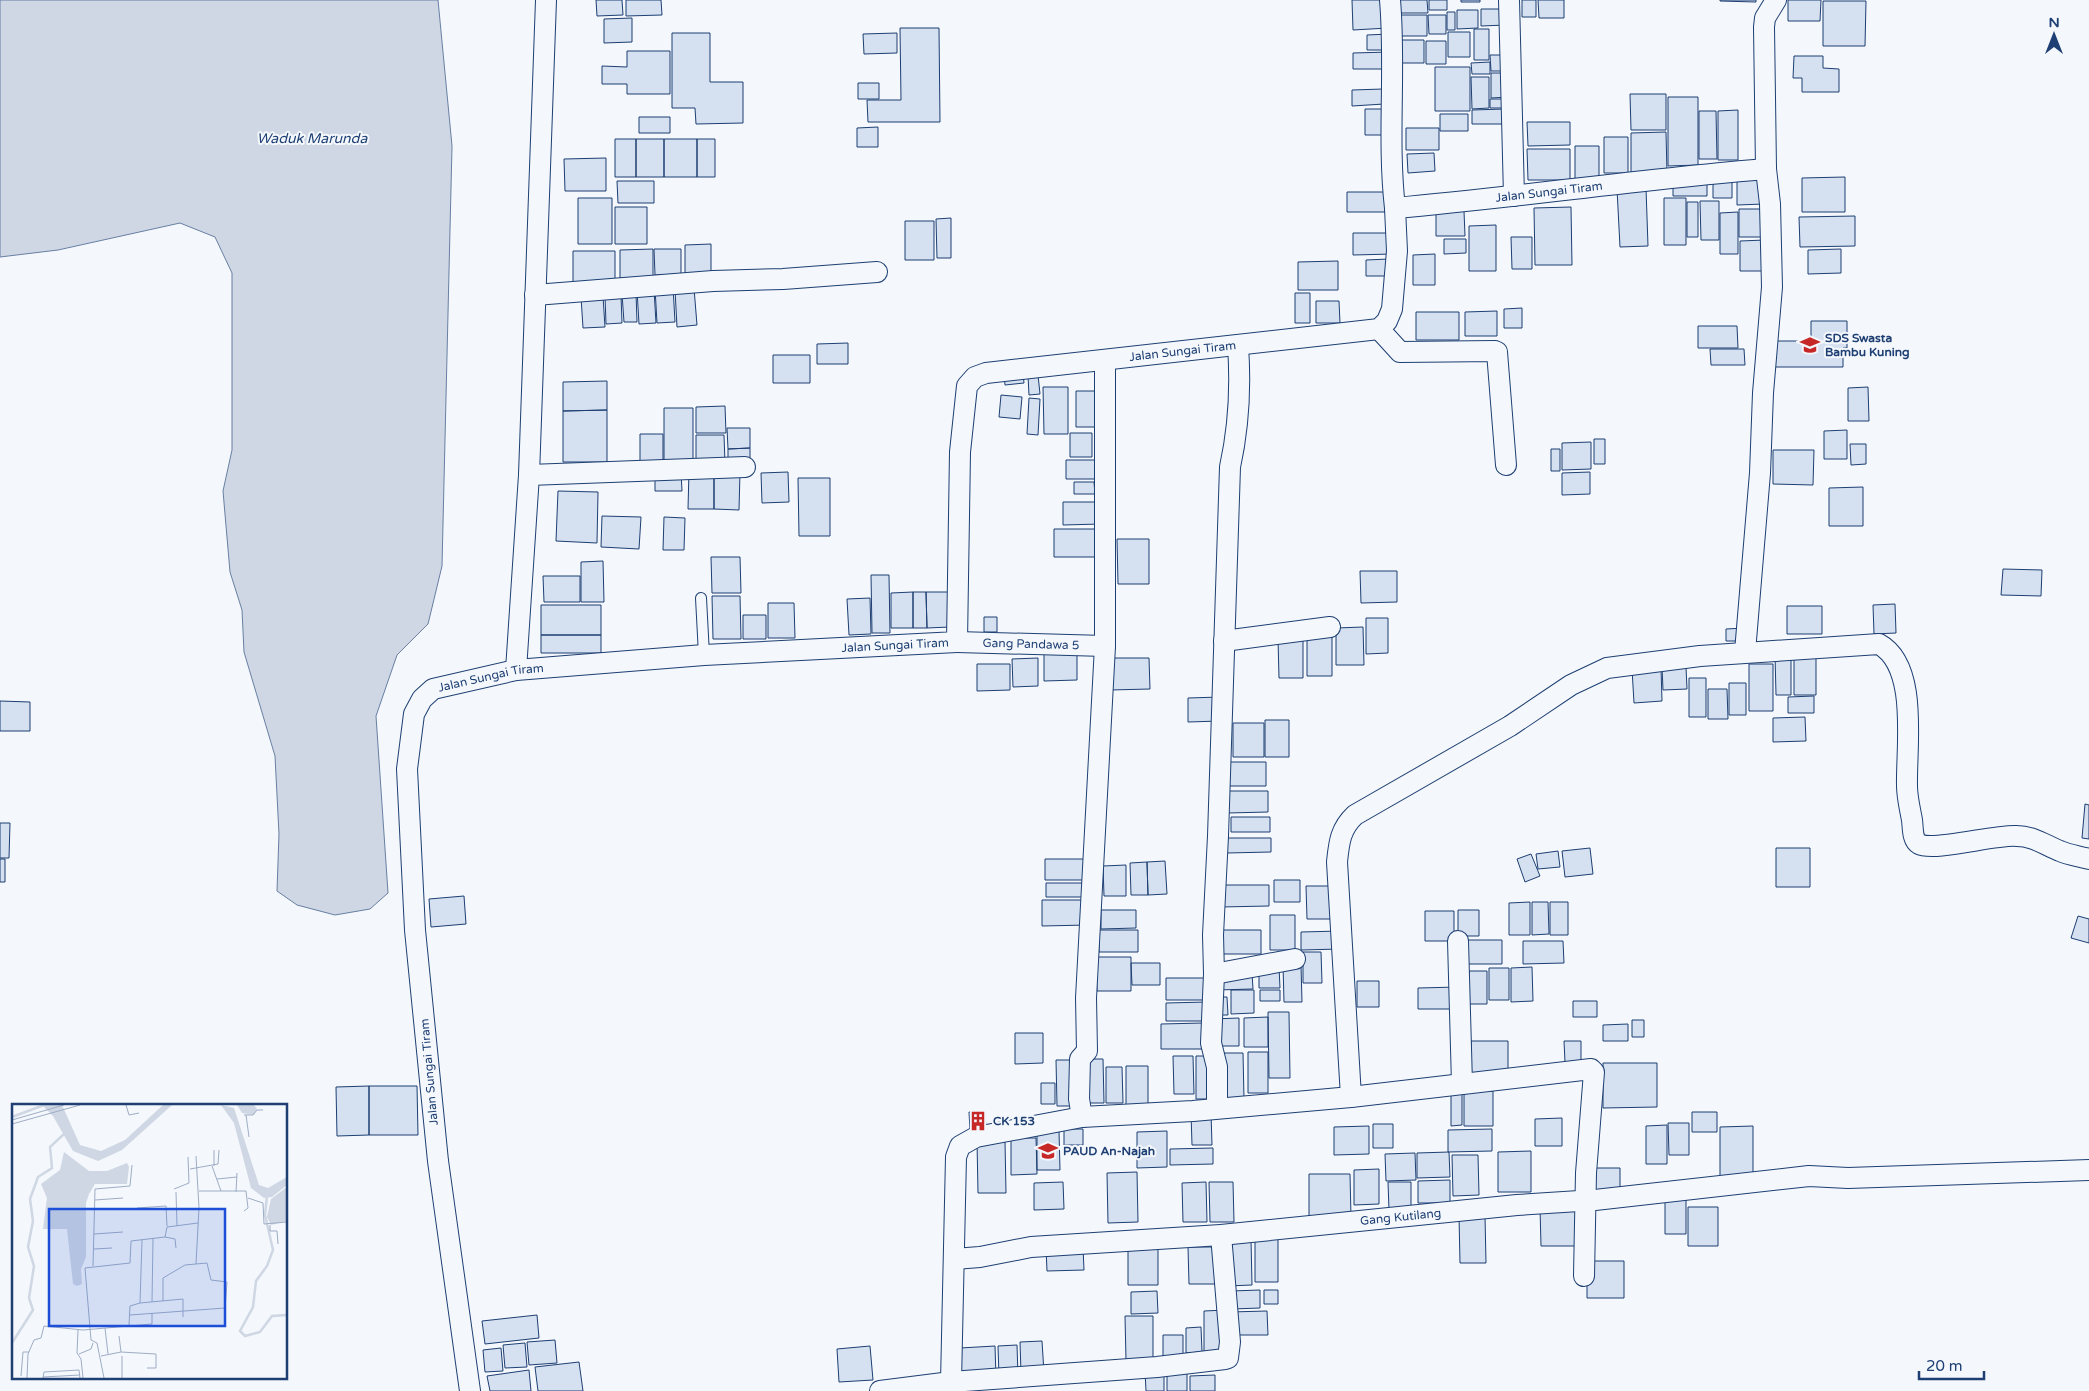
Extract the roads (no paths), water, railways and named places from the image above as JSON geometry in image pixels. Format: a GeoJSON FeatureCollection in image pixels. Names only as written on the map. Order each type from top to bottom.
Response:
{"type":"FeatureCollection","features":[{"type":"Feature","properties":{"kind":"street"},"geometry":{"type":"LineString","coordinates":[[516,670],[529,475],[546,0]]}},
{"type":"Feature","properties":{"kind":"street"},"geometry":{"type":"LineString","coordinates":[[1390,0],[1393,76],[1391,148],[1397,251],[1392,309],[1387,321],[1378,329],[1400,352],[1497,352],[1506,465]]}},
{"type":"Feature","properties":{"kind":"street"},"geometry":{"type":"LineString","coordinates":[[1509,0],[1514,196]]}},
{"type":"Feature","properties":{"kind":"street"},"geometry":{"type":"LineString","coordinates":[[1745,652],[1760,473],[1763,393],[1772,288],[1770,204],[1766,169],[1764,27],[1765,18],[1776,0]]}},
{"type":"Feature","properties":{"kind":"street","name":"Jalan Sungai Tiram"},"geometry":{"type":"LineString","coordinates":[[1395,208],[1766,169]]}},
{"type":"Feature","properties":{"kind":"street"},"geometry":{"type":"LineString","coordinates":[[536,295],[703,282],[783,279],[877,272]]}},
{"type":"Feature","properties":{"kind":"street","name":"Jalan Sungai Tiram"},"geometry":{"type":"LineString","coordinates":[[470,1391],[435,1140],[415,930],[407,769],[414,714],[422,699],[433,689],[516,670],[704,655],[957,642],[960,452],[967,386],[974,377],[986,373],[1378,329]]}},
{"type":"Feature","properties":{"kind":"street"},"geometry":{"type":"LineString","coordinates":[[1217,1108],[1217,1067],[1211,1043],[1214,974],[1213,936],[1230,466],[1238,433],[1240,402],[1238,346]]}},
{"type":"Feature","properties":{"kind":"street"},"geometry":{"type":"LineString","coordinates":[[1082,1117],[1079,1099],[1080,1059],[1086,1051],[1086,998],[1105,646],[1105,360]]}},
{"type":"Feature","properties":{"kind":"street"},"geometry":{"type":"LineString","coordinates":[[529,475],[745,466]]}},
{"type":"Feature","properties":{"kind":"street"},"geometry":{"type":"LineString","coordinates":[[1224,641],[1330,627]]}},
{"type":"Feature","properties":{"kind":"street","name":"Gang Pandawa 5"},"geometry":{"type":"LineString","coordinates":[[957,642],[1105,646]]}},
{"type":"Feature","properties":{"kind":"street"},"geometry":{"type":"LineString","coordinates":[[1351,1097],[1337,862],[1340,837],[1346,824],[1355,815],[1510,726],[1595,672],[1616,667],[1745,652],[1879,644],[1888,649],[1896,660],[1907,702],[1909,748],[1907,788],[1913,834],[1916,842],[1921,845],[1935,846],[2018,836],[2037,840],[2060,851],[2089,859]]}},
{"type":"Feature","properties":{"kind":"street"},"geometry":{"type":"LineString","coordinates":[[1458,941],[1462,1084]]}},
{"type":"Feature","properties":{"kind":"street"},"geometry":{"type":"LineString","coordinates":[[1214,974],[1295,959]]}},
{"type":"Feature","properties":{"kind":"street"},"geometry":{"type":"LineString","coordinates":[[951,1382],[956,1157],[960,1146],[976,1137],[1082,1117],[1351,1097],[1588,1069],[1594,1072],[1587,1155],[1584,1276]]}},
{"type":"Feature","properties":{"kind":"street","name":"Gang Kutilang"},"geometry":{"type":"LineString","coordinates":[[954,1259],[980,1257],[1031,1247],[1221,1235],[1517,1205],[1586,1200],[1809,1176],[1848,1178],[2089,1170]]}},
{"type":"Feature","properties":{"kind":"street"},"geometry":{"type":"LineString","coordinates":[[880,1391],[951,1382],[1157,1366],[1228,1358],[1230,1342],[1221,1235]]}},
{"type":"Feature","properties":{"kind":"lane"},"geometry":{"type":"LineString","coordinates":[[701,598],[704,655]]}},
{"type":"Feature","properties":{"kind":"water","name":"Waduk Marunda"},"geometry":{"type":"Polygon","coordinates":[[[0,0],[438,0],[452,146],[442,566],[428,624],[397,655],[376,716],[388,893],[370,909],[335,915],[297,905],[277,891],[279,834],[275,756],[244,652],[242,610],[230,572],[223,491],[232,450],[232,273],[215,237],[180,223],[58,250],[0,257],[0,0]]]}},
{"type":"Feature","properties":{"kind":"place","name":"SDS Swasta Bambu Kuning"},"geometry":{"type":"Point","coordinates":[1810,345]}},
{"type":"Feature","properties":{"kind":"place","name":"CK 153"},"geometry":{"type":"Point","coordinates":[978,1121]}},
{"type":"Feature","properties":{"kind":"place","name":"PAUD An-Najah"},"geometry":{"type":"Point","coordinates":[1048,1151]}}]}
